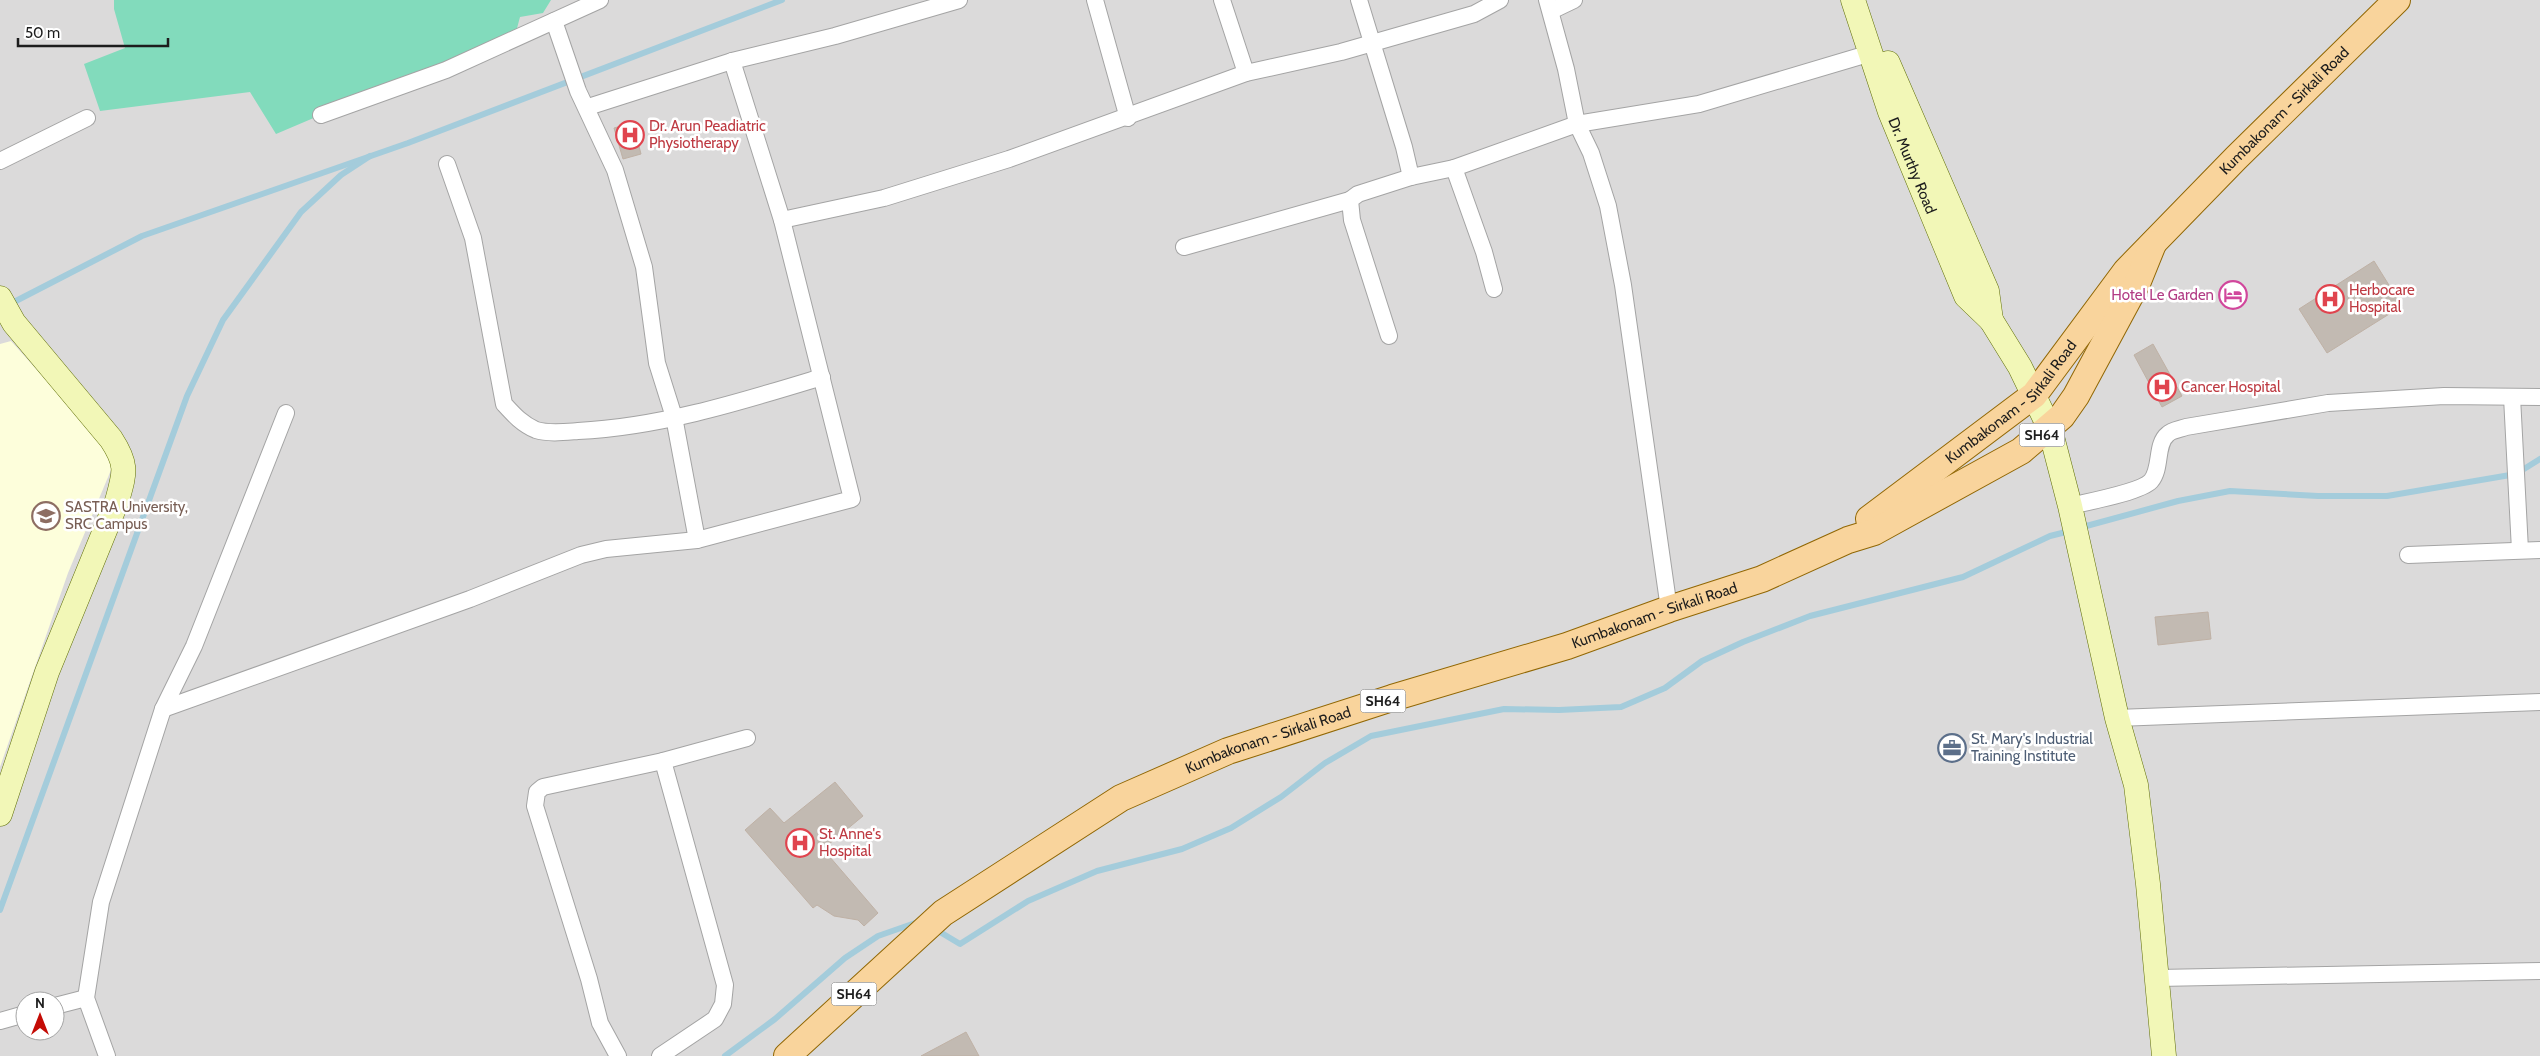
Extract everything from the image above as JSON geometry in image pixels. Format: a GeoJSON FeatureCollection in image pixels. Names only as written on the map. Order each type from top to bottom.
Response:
{"type":"FeatureCollection","features":[{"type":"Feature","properties":{"kind":"main road","name":"Dr. Murthy Road"},"geometry":{"type":"LineString","coordinates":[[1853,0],[1890,112],[1966,296],[1991,320],[2034,395],[2050,428],[2080,550],[2117,718],[2136,785],[2158,978],[2164,1056]]}},
{"type":"Feature","properties":{"kind":"main road","name":"Dr. Murthy Road"},"geometry":{"type":"LineString","coordinates":[[1857,0],[1884,53],[1987,291],[1991,320]]}},
{"type":"Feature","properties":{"kind":"main road","name":"Kumbakonam - Sirkali Road"},"geometry":{"type":"LineString","coordinates":[[1848,540],[1866,521],[2034,395],[2126,271],[2236,158],[2397,0]]}},
{"type":"Feature","properties":{"kind":"main road","name":"Kumbakonam - Sirkali Road"},"geometry":{"type":"LineString","coordinates":[[787,1056],[943,912],[1121,798],[1228,751],[1392,698],[1567,646],[1669,609],[1762,579],[1848,540],[1874,532],[2021,451],[2050,428],[2069,407],[2138,281],[2154,244]]}},
{"type":"Feature","properties":{"kind":"main road"},"geometry":{"type":"LineString","coordinates":[[0,298],[14,323],[111,439],[124,458],[122,481],[116,501],[47,672],[0,814]]}},
{"type":"Feature","properties":{"kind":"street"},"geometry":{"type":"LineString","coordinates":[[321,115],[446,70],[600,0]]}},
{"type":"Feature","properties":{"kind":"street"},"geometry":{"type":"LineString","coordinates":[[588,107],[732,61],[835,36],[959,0]]}},
{"type":"Feature","properties":{"kind":"street"},"geometry":{"type":"LineString","coordinates":[[1095,0],[1128,118]]}},
{"type":"Feature","properties":{"kind":"street"},"geometry":{"type":"LineString","coordinates":[[1222,0],[1246,73]]}},
{"type":"Feature","properties":{"kind":"street"},"geometry":{"type":"LineString","coordinates":[[1359,0],[1373,42],[1411,176]]}},
{"type":"Feature","properties":{"kind":"street"},"geometry":{"type":"LineString","coordinates":[[782,220],[884,198],[1009,159],[1128,118],[1246,73],[1341,52],[1474,14],[1500,0]]}},
{"type":"Feature","properties":{"kind":"street"},"geometry":{"type":"LineString","coordinates":[[1574,0],[1549,5],[1577,124],[1591,153],[1608,206],[1623,285],[1669,609]]}},
{"type":"Feature","properties":{"kind":"street"},"geometry":{"type":"LineString","coordinates":[[554,21],[578,91],[588,107],[615,170],[644,267],[657,363],[674,417],[697,540]]}},
{"type":"Feature","properties":{"kind":"street"},"geometry":{"type":"LineString","coordinates":[[1184,248],[1350,200],[1358,194],[1411,176],[1454,168],[1577,124],[1699,104],[1871,53]]}},
{"type":"Feature","properties":{"kind":"street"},"geometry":{"type":"LineString","coordinates":[[163,710],[470,599],[581,555],[606,549],[697,540],[852,499],[782,220],[732,61]]}},
{"type":"Feature","properties":{"kind":"street"},"geometry":{"type":"LineString","coordinates":[[0,161],[87,118]]}},
{"type":"Feature","properties":{"kind":"street"},"geometry":{"type":"LineString","coordinates":[[447,164],[473,238],[504,404],[518,420],[538,430],[558,432],[605,430],[748,400],[822,377]]}},
{"type":"Feature","properties":{"kind":"street"},"geometry":{"type":"LineString","coordinates":[[1454,168],[1484,252],[1494,289]]}},
{"type":"Feature","properties":{"kind":"street"},"geometry":{"type":"LineString","coordinates":[[1350,200],[1352,220],[1389,336]]}},
{"type":"Feature","properties":{"kind":"street"},"geometry":{"type":"LineString","coordinates":[[2071,512],[2141,488],[2151,480],[2157,468],[2161,445],[2168,434],[2186,427],[2328,403],[2444,396],[2540,397]]}},
{"type":"Feature","properties":{"kind":"street"},"geometry":{"type":"LineString","coordinates":[[2512,397],[2520,550]]}},
{"type":"Feature","properties":{"kind":"street"},"geometry":{"type":"LineString","coordinates":[[107,1056],[86,998],[101,902],[163,710],[194,646],[286,413]]}},
{"type":"Feature","properties":{"kind":"street"},"geometry":{"type":"LineString","coordinates":[[2408,555],[2540,550]]}},
{"type":"Feature","properties":{"kind":"street"},"geometry":{"type":"LineString","coordinates":[[2117,718],[2540,702]]}},
{"type":"Feature","properties":{"kind":"street"},"geometry":{"type":"LineString","coordinates":[[618,1056],[600,1023],[534,798],[536,792],[544,787],[662,761],[747,738]]}},
{"type":"Feature","properties":{"kind":"street"},"geometry":{"type":"LineString","coordinates":[[660,1056],[715,1019],[723,1004],[725,985],[662,761]]}},
{"type":"Feature","properties":{"kind":"street"},"geometry":{"type":"LineString","coordinates":[[2158,978],[2540,971]]}},
{"type":"Feature","properties":{"kind":"street"},"geometry":{"type":"LineString","coordinates":[[65,1003],[86,998]]}},
{"type":"Feature","properties":{"kind":"street"},"geometry":{"type":"LineString","coordinates":[[0,1021],[15,1017]]}},
{"type":"Feature","properties":{"kind":"shaded area"},"geometry":{"type":"Polygon","coordinates":[[[0,0],[2540,0],[2540,1056],[0,1056],[0,0]]]}},
{"type":"Feature","properties":{"kind":"shaded area","name":"SASTRA University, SRC Campus"},"geometry":{"type":"Polygon","coordinates":[[[11,341],[116,458],[68,573],[0,767],[0,344],[11,341]]]}},
{"type":"Feature","properties":{"kind":"green space"},"geometry":{"type":"Polygon","coordinates":[[[114,0],[551,0],[543,13],[520,17],[516,32],[276,134],[250,92],[100,111],[84,64],[125,48],[114,9],[114,0]]]}},
{"type":"Feature","properties":{"kind":"building"},"geometry":{"type":"Polygon","coordinates":[[[633,123],[641,154],[623,159],[614,128],[633,123]]]}},
{"type":"Feature","properties":{"kind":"building"},"geometry":{"type":"Polygon","coordinates":[[[2374,261],[2402,306],[2327,353],[2299,309],[2374,261]]]}},
{"type":"Feature","properties":{"kind":"building"},"geometry":{"type":"Polygon","coordinates":[[[2153,344],[2182,396],[2162,407],[2134,355],[2153,344]]]}},
{"type":"Feature","properties":{"kind":"building"},"geometry":{"type":"Polygon","coordinates":[[[2208,612],[2211,639],[2158,645],[2155,617],[2208,612]]]}},
{"type":"Feature","properties":{"kind":"building"},"geometry":{"type":"Polygon","coordinates":[[[835,782],[863,816],[823,849],[878,913],[864,926],[858,920],[834,916],[817,905],[813,908],[745,830],[770,808],[784,823],[835,782]]]}},
{"type":"Feature","properties":{"kind":"building"},"geometry":{"type":"Polygon","coordinates":[[[966,1032],[979,1056],[921,1056],[966,1032]]]}},
{"type":"Feature","properties":{"kind":"waterway"},"geometry":{"type":"LineString","coordinates":[[10,304],[142,236],[408,143],[782,0]]}},
{"type":"Feature","properties":{"kind":"waterway"},"geometry":{"type":"LineString","coordinates":[[0,910],[187,396],[223,320],[301,212],[341,175],[370,156]]}},
{"type":"Feature","properties":{"kind":"waterway"},"geometry":{"type":"LineString","coordinates":[[2079,528],[2178,501],[2230,491],[2318,496],[2387,496],[2516,474],[2540,459]]}},
{"type":"Feature","properties":{"kind":"waterway"},"geometry":{"type":"LineString","coordinates":[[935,929],[960,944],[1028,901],[1097,871],[1182,849],[1231,828],[1281,797],[1325,763],[1371,736],[1504,709],[1559,710],[1621,707],[1665,688],[1702,661],[1743,642],[1810,616],[1963,577],[2050,536],[2070,531]]}},
{"type":"Feature","properties":{"kind":"waterway"},"geometry":{"type":"LineString","coordinates":[[725,1056],[775,1019],[845,958],[878,936],[918,922]]}},
{"type":"Feature","properties":{"kind":"place","name":"Dr. Arun Peadiatric Physiotherapy"},"geometry":{"type":"Point","coordinates":[630,135]}},
{"type":"Feature","properties":{"kind":"place","name":"Hotel Le Garden"},"geometry":{"type":"Point","coordinates":[2233,295]}},
{"type":"Feature","properties":{"kind":"place","name":"Herbocare Hospital"},"geometry":{"type":"Point","coordinates":[2330,299]}},
{"type":"Feature","properties":{"kind":"place","name":"Cancer Hospital"},"geometry":{"type":"Point","coordinates":[2162,387]}},
{"type":"Feature","properties":{"kind":"place","name":"SASTRA University, SRC Campus"},"geometry":{"type":"Point","coordinates":[46,516]}},
{"type":"Feature","properties":{"kind":"place","name":"St. Mary's Industrial Training Institute"},"geometry":{"type":"Point","coordinates":[1952,748]}},
{"type":"Feature","properties":{"kind":"place","name":"St. Anne's Hospital"},"geometry":{"type":"Point","coordinates":[800,843]}}]}
